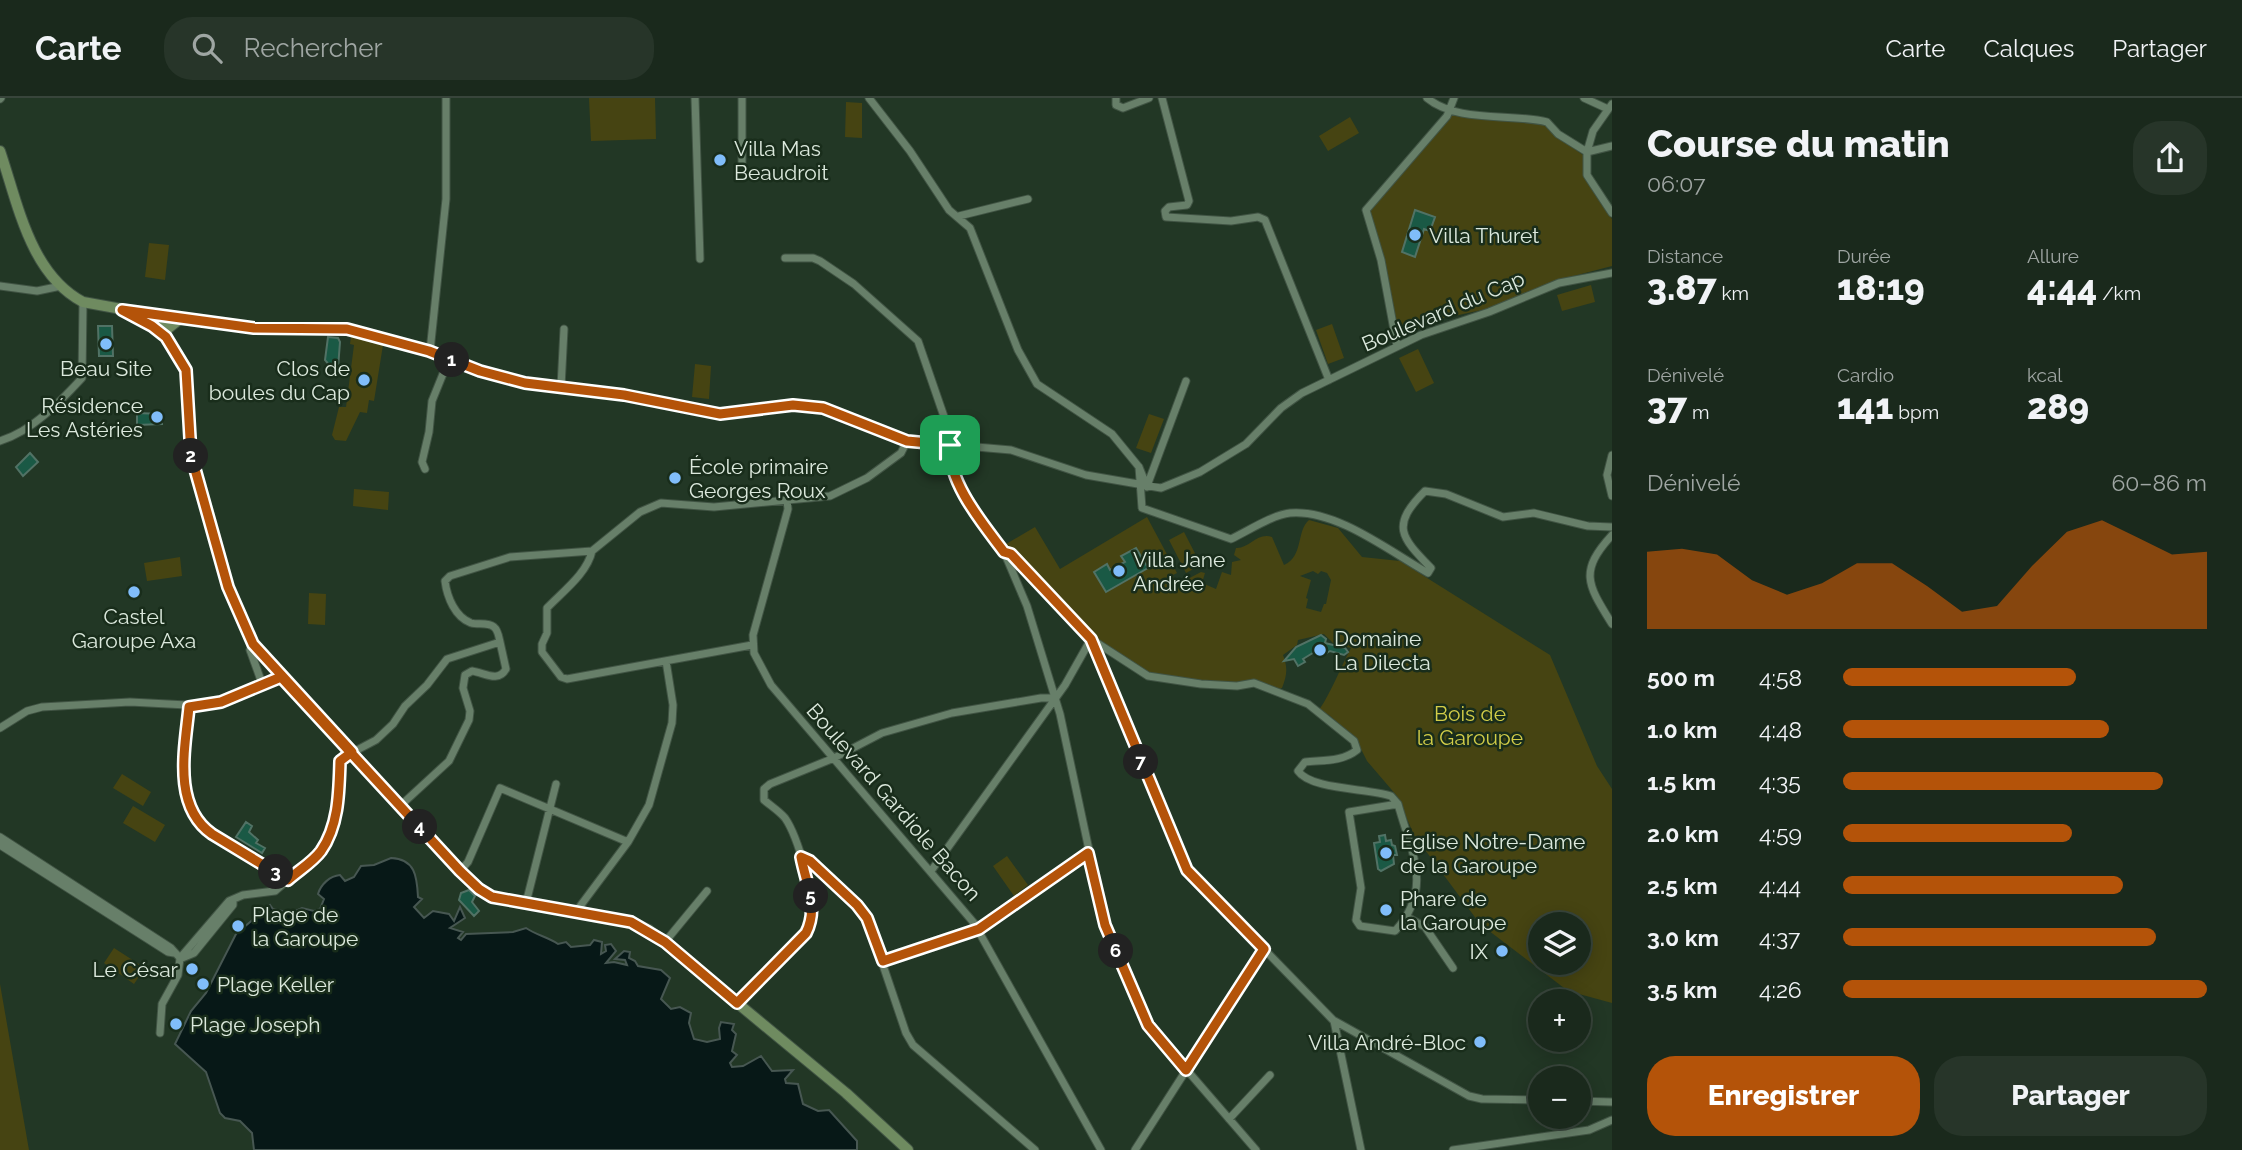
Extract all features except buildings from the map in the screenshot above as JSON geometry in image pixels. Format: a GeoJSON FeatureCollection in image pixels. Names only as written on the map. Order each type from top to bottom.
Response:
{"type":"FeatureCollection","features":[{"type":"Feature","properties":{"kind":"street"},"geometry":{"type":"LineString","coordinates":[[429,351],[446,199],[446,98]]}},
{"type":"Feature","properties":{"kind":"street"},"geometry":{"type":"LineString","coordinates":[[695,98],[700,259]]}},
{"type":"Feature","properties":{"kind":"street"},"geometry":{"type":"LineString","coordinates":[[743,98],[743,164]]}},
{"type":"Feature","properties":{"kind":"street"},"geometry":{"type":"LineString","coordinates":[[869,98],[910,151],[949,210],[970,228],[1018,350],[1037,384],[1112,434],[1139,467],[1143,486],[1142,508],[1231,539],[1288,513],[1311,513],[1334,520],[1428,573],[1431,568],[1407,544],[1402,530],[1409,506],[1425,491],[1446,494],[1503,517],[1534,513],[1588,526],[1612,527]]}},
{"type":"Feature","properties":{"kind":"street"},"geometry":{"type":"LineString","coordinates":[[1116,98],[1116,105],[1123,108],[1149,98]]}},
{"type":"Feature","properties":{"kind":"street"},"geometry":{"type":"LineString","coordinates":[[1161,98],[1189,201],[1187,205],[1169,207],[1165,211],[1166,217],[1231,221],[1258,216],[1265,220],[1329,380]]}},
{"type":"Feature","properties":{"kind":"street"},"geometry":{"type":"LineString","coordinates":[[1427,98],[1440,107],[1502,119],[1547,122],[1558,134],[1587,152],[1612,146]]}},
{"type":"Feature","properties":{"kind":"street"},"geometry":{"type":"LineString","coordinates":[[1397,346],[1381,260],[1366,210],[1450,109],[1454,98]]}},
{"type":"Feature","properties":{"kind":"street"},"geometry":{"type":"LineString","coordinates":[[1584,98],[1610,106],[1593,131],[1587,152],[1587,174],[1612,213]]}},
{"type":"Feature","properties":{"kind":"street"},"geometry":{"type":"LineString","coordinates":[[0,151],[33,246],[50,274],[83,302],[155,319],[186,370],[191,455],[228,587],[253,644],[281,677],[479,889],[492,897],[631,922],[665,942],[846,1093],[908,1150]]}},
{"type":"Feature","properties":{"kind":"street"},"geometry":{"type":"LineString","coordinates":[[958,216],[1028,199]]}},
{"type":"Feature","properties":{"kind":"street"},"geometry":{"type":"LineString","coordinates":[[785,258],[813,258],[820,261],[853,284],[918,341],[949,431],[959,484],[969,505],[1004,552],[1027,606],[1056,698],[1105,925],[1148,1025],[1256,1150]]}},
{"type":"Feature","properties":{"kind":"street","name":"Boulevard du Cap"},"geometry":{"type":"LineString","coordinates":[[155,319],[181,318],[254,328],[340,328],[429,351],[513,381],[624,395],[720,414],[793,405],[823,408],[907,441],[1011,450],[1086,475],[1143,486],[1167,486],[1199,472],[1246,444],[1281,408],[1302,393],[1397,346],[1559,283],[1612,273]]}},
{"type":"Feature","properties":{"kind":"street"},"geometry":{"type":"LineString","coordinates":[[0,286],[37,291],[61,286]]}},
{"type":"Feature","properties":{"kind":"street"},"geometry":{"type":"LineString","coordinates":[[0,441],[16,436],[30,426],[82,378],[83,302]]}},
{"type":"Feature","properties":{"kind":"street"},"geometry":{"type":"LineString","coordinates":[[166,334],[181,318]]}},
{"type":"Feature","properties":{"kind":"street"},"geometry":{"type":"LineString","coordinates":[[561,387],[564,330]]}},
{"type":"Feature","properties":{"kind":"street"},"geometry":{"type":"LineString","coordinates":[[425,469],[422,462],[432,401],[449,359]]}},
{"type":"Feature","properties":{"kind":"street"},"geometry":{"type":"LineString","coordinates":[[1143,486],[1186,381]]}},
{"type":"Feature","properties":{"kind":"street"},"geometry":{"type":"LineString","coordinates":[[400,806],[449,761],[469,719],[470,711],[463,688],[465,675],[472,671],[489,676],[503,675],[506,669],[496,629],[492,625],[472,623],[457,614],[446,590],[445,581],[450,576],[510,557],[592,551],[640,512],[653,505],[671,503],[714,507],[830,496],[847,490],[901,453],[907,441]]}},
{"type":"Feature","properties":{"kind":"street"},"geometry":{"type":"LineString","coordinates":[[1612,455],[1607,475],[1607,485],[1612,496]]}},
{"type":"Feature","properties":{"kind":"street"},"geometry":{"type":"LineString","coordinates":[[592,551],[590,560],[547,608],[547,633],[542,652],[561,677],[567,679],[752,645],[788,509],[787,501]]}},
{"type":"Feature","properties":{"kind":"street"},"geometry":{"type":"LineString","coordinates":[[1612,535],[1596,552],[1589,575],[1593,594],[1612,624]]}},
{"type":"Feature","properties":{"kind":"street"},"geometry":{"type":"LineString","coordinates":[[1004,552],[1011,554],[1091,639],[1147,676],[1201,684],[1237,686],[1254,683],[1308,704],[1354,741],[1357,750],[1350,756],[1337,760],[1305,762],[1298,771],[1300,775],[1315,782],[1383,793],[1391,796],[1398,804],[1418,875],[1407,917],[1395,931],[1357,923],[1361,888],[1349,812],[1398,804]]}},
{"type":"Feature","properties":{"kind":"street"},"geometry":{"type":"LineString","coordinates":[[931,871],[1056,698],[1091,639]]}},
{"type":"Feature","properties":{"kind":"street"},"geometry":{"type":"LineString","coordinates":[[1091,639],[1187,870],[1334,1020],[1469,1096],[1482,1099],[1528,1100]]}},
{"type":"Feature","properties":{"kind":"street"},"geometry":{"type":"LineString","coordinates":[[0,845],[168,953],[177,956],[194,953],[233,905],[233,901],[243,895],[273,892],[320,852],[332,830],[338,803],[340,761],[376,740],[393,724],[405,706],[427,685],[447,659],[500,642]]}},
{"type":"Feature","properties":{"kind":"street"},"geometry":{"type":"LineString","coordinates":[[253,644],[250,650],[251,658],[263,686]]}},
{"type":"Feature","properties":{"kind":"street","name":"Boulevard Gardiole Bacon"},"geometry":{"type":"LineString","coordinates":[[752,645],[771,685],[979,929],[1101,1150]]}},
{"type":"Feature","properties":{"kind":"street"},"geometry":{"type":"LineString","coordinates":[[575,913],[628,842],[649,805],[671,723],[673,705],[666,661]]}},
{"type":"Feature","properties":{"kind":"street"},"geometry":{"type":"LineString","coordinates":[[0,728],[27,711],[42,708],[130,702],[189,707],[221,702],[281,677]]}},
{"type":"Feature","properties":{"kind":"street"},"geometry":{"type":"LineString","coordinates":[[737,1003],[806,933],[811,922],[811,898],[801,857],[785,818],[764,800],[764,789],[770,783],[834,758],[882,733],[952,713],[1041,698],[1056,698]]}},
{"type":"Feature","properties":{"kind":"street"},"geometry":{"type":"LineString","coordinates":[[189,707],[183,778],[195,815],[203,828],[288,880]]}},
{"type":"Feature","properties":{"kind":"street"},"geometry":{"type":"LineString","coordinates":[[526,903],[556,783]]}},
{"type":"Feature","properties":{"kind":"street"},"geometry":{"type":"LineString","coordinates":[[460,871],[468,862],[500,788],[628,842]]}},
{"type":"Feature","properties":{"kind":"street"},"geometry":{"type":"LineString","coordinates":[[0,837],[171,948],[177,956],[178,975],[162,1004],[160,1033]]}},
{"type":"Feature","properties":{"kind":"street"},"geometry":{"type":"LineString","coordinates":[[883,961],[979,929],[1088,853]]}},
{"type":"Feature","properties":{"kind":"street"},"geometry":{"type":"LineString","coordinates":[[801,857],[810,861],[857,905],[867,918],[906,1033],[913,1045],[1035,1150]]}},
{"type":"Feature","properties":{"kind":"street"},"geometry":{"type":"LineString","coordinates":[[665,942],[707,891]]}},
{"type":"Feature","properties":{"kind":"street"},"geometry":{"type":"LineString","coordinates":[[1407,917],[1425,927],[1453,968]]}},
{"type":"Feature","properties":{"kind":"street"},"geometry":{"type":"LineString","coordinates":[[1135,1150],[1264,949]]}},
{"type":"Feature","properties":{"kind":"street"},"geometry":{"type":"LineString","coordinates":[[1334,1020],[1361,1150]]}},
{"type":"Feature","properties":{"kind":"street"},"geometry":{"type":"LineString","coordinates":[[1229,1119],[1270,1075]]}},
{"type":"Feature","properties":{"kind":"street"},"geometry":{"type":"LineString","coordinates":[[1591,1101],[1612,1102]]}},
{"type":"Feature","properties":{"kind":"street"},"geometry":{"type":"LineString","coordinates":[[1453,1150],[1589,1130],[1612,1120]]}},
{"type":"Feature","properties":{"kind":"green space"},"geometry":{"type":"Polygon","coordinates":[[[589,98],[655,98],[656,139],[591,141],[589,98]]]}},
{"type":"Feature","properties":{"kind":"green space"},"geometry":{"type":"Polygon","coordinates":[[[846,102],[862,103],[862,138],[845,137],[846,102]]]}},
{"type":"Feature","properties":{"kind":"green space"},"geometry":{"type":"Polygon","coordinates":[[[1453,113],[1545,123],[1556,136],[1583,155],[1583,176],[1612,219],[1612,266],[1558,280],[1491,308],[1431,321],[1399,340],[1368,211],[1453,113]]]}},
{"type":"Feature","properties":{"kind":"green space"},"geometry":{"type":"Polygon","coordinates":[[[1350,117],[1359,133],[1328,151],[1319,136],[1350,117]]]}},
{"type":"Feature","properties":{"kind":"green space"},"geometry":{"type":"Polygon","coordinates":[[[149,243],[169,245],[165,280],[145,277],[149,243]]]}},
{"type":"Feature","properties":{"kind":"green space"},"geometry":{"type":"Polygon","coordinates":[[[1591,285],[1595,302],[1562,311],[1557,295],[1591,285]]]}},
{"type":"Feature","properties":{"kind":"green space"},"geometry":{"type":"Polygon","coordinates":[[[1332,324],[1344,358],[1328,364],[1316,330],[1332,324]]]}},
{"type":"Feature","properties":{"kind":"green space","name":"Clos de boules du Cap"},"geometry":{"type":"Polygon","coordinates":[[[351,337],[383,345],[374,401],[369,400],[367,413],[360,412],[346,441],[335,440],[332,435],[339,407],[346,407],[354,345],[350,344],[351,337]]]}},
{"type":"Feature","properties":{"kind":"green space"},"geometry":{"type":"Polygon","coordinates":[[[1418,349],[1434,383],[1416,392],[1399,358],[1418,349]]]}},
{"type":"Feature","properties":{"kind":"green space"},"geometry":{"type":"Polygon","coordinates":[[[695,364],[711,366],[709,399],[692,397],[695,364]]]}},
{"type":"Feature","properties":{"kind":"green space"},"geometry":{"type":"Polygon","coordinates":[[[1149,414],[1164,419],[1151,453],[1136,448],[1149,414]]]}},
{"type":"Feature","properties":{"kind":"green space"},"geometry":{"type":"Polygon","coordinates":[[[354,489],[389,492],[388,510],[353,506],[354,489]]]}},
{"type":"Feature","properties":{"kind":"green space","name":"Bois de la Garoupe"},"geometry":{"type":"Polygon","coordinates":[[[1147,517],[1177,573],[1173,575],[1174,578],[1184,581],[1201,572],[1205,573],[1202,583],[1216,589],[1222,572],[1231,575],[1232,562],[1241,560],[1234,555],[1236,548],[1262,537],[1272,537],[1284,565],[1290,561],[1295,556],[1302,530],[1309,520],[1338,528],[1362,557],[1400,561],[1550,655],[1597,766],[1612,789],[1612,1003],[1591,997],[1591,989],[1565,989],[1547,975],[1591,975],[1591,912],[1528,912],[1528,961],[1480,924],[1414,835],[1397,796],[1367,761],[1356,739],[1329,715],[1319,710],[1351,648],[1334,644],[1324,634],[1298,640],[1297,645],[1283,655],[1285,679],[1282,688],[1275,690],[1254,683],[1160,679],[1091,639],[1059,597],[1006,544],[1035,527],[1060,569],[1147,517]],[[1122,557],[1125,562],[1110,570],[1107,565],[1094,572],[1106,592],[1147,568],[1122,557]],[[1313,571],[1300,576],[1311,580],[1306,608],[1321,612],[1326,604],[1331,580],[1327,573],[1321,571],[1318,574],[1313,571]]]}},
{"type":"Feature","properties":{"kind":"green space"},"geometry":{"type":"Polygon","coordinates":[[[1184,532],[1201,565],[1186,573],[1169,540],[1184,532]]]}},
{"type":"Feature","properties":{"kind":"green space"},"geometry":{"type":"Polygon","coordinates":[[[180,557],[182,576],[147,581],[144,563],[180,557]]]}},
{"type":"Feature","properties":{"kind":"green space"},"geometry":{"type":"Polygon","coordinates":[[[309,593],[326,594],[325,625],[308,624],[309,593]]]}},
{"type":"Feature","properties":{"kind":"green space"},"geometry":{"type":"Polygon","coordinates":[[[122,774],[151,792],[143,806],[113,788],[122,774]]]}},
{"type":"Feature","properties":{"kind":"green space"},"geometry":{"type":"Polygon","coordinates":[[[133,806],[165,825],[155,842],[123,823],[133,806]]]}},
{"type":"Feature","properties":{"kind":"green space"},"geometry":{"type":"Polygon","coordinates":[[[1007,856],[1028,885],[1014,896],[993,866],[1007,856]]]}},
{"type":"Feature","properties":{"kind":"green space"},"geometry":{"type":"Polygon","coordinates":[[[114,948],[145,968],[134,984],[104,963],[114,948]]]}},
{"type":"Feature","properties":{"kind":"green space"},"geometry":{"type":"Polygon","coordinates":[[[0,984],[29,1150],[0,1150],[0,984]]]}},
{"type":"Feature","properties":{"kind":"shaded area"},"geometry":{"type":"Polygon","coordinates":[[[391,858],[405,862],[413,870],[418,897],[422,899],[414,907],[424,918],[433,911],[449,914],[454,921],[460,907],[465,918],[450,928],[463,932],[458,938],[461,940],[466,934],[513,932],[526,928],[558,944],[566,942],[571,947],[590,945],[594,940],[602,942],[601,954],[606,951],[605,945],[611,944],[616,951],[606,963],[627,965],[625,960],[615,959],[624,951],[630,952],[629,958],[638,966],[661,970],[670,978],[661,999],[671,1009],[680,1007],[691,1013],[689,1023],[694,1039],[707,1042],[720,1039],[721,1022],[734,1024],[732,1030],[736,1034],[732,1051],[737,1055],[730,1063],[732,1067],[743,1066],[761,1056],[772,1071],[793,1070],[785,1079],[786,1083],[798,1084],[803,1104],[818,1111],[829,1110],[857,1141],[857,1150],[254,1150],[252,1133],[240,1121],[225,1118],[220,1113],[206,1072],[175,1044],[191,1011],[206,993],[236,934],[270,905],[273,909],[291,913],[302,908],[314,911],[320,909],[324,899],[318,894],[326,881],[340,875],[345,881],[354,877],[361,866],[374,865],[391,858]]]}},
{"type":"Feature","properties":{"kind":"place","name":"Villa Mas Beaudroit"},"geometry":{"type":"Point","coordinates":[720,160]}},
{"type":"Feature","properties":{"kind":"place","name":"Villa Thuret"},"geometry":{"type":"Point","coordinates":[1415,235]}},
{"type":"Feature","properties":{"kind":"place","name":"Beau Site"},"geometry":{"type":"Point","coordinates":[106,344]}},
{"type":"Feature","properties":{"kind":"place","name":"Clos de boules du Cap"},"geometry":{"type":"Point","coordinates":[364,380]}},
{"type":"Feature","properties":{"kind":"place","name":"Résidence Les Astéries"},"geometry":{"type":"Point","coordinates":[157,417]}},
{"type":"Feature","properties":{"kind":"place","name":"École primaire Georges Roux"},"geometry":{"type":"Point","coordinates":[675,478]}},
{"type":"Feature","properties":{"kind":"place","name":"Villa Jane Andrée"},"geometry":{"type":"Point","coordinates":[1119,571]}},
{"type":"Feature","properties":{"kind":"place","name":"Castel Garoupe Axa"},"geometry":{"type":"Point","coordinates":[134,592]}},
{"type":"Feature","properties":{"kind":"place","name":"Domaine La Dilecta"},"geometry":{"type":"Point","coordinates":[1320,650]}},
{"type":"Feature","properties":{"kind":"place","name":"Église Notre-Dame de la Garoupe"},"geometry":{"type":"Point","coordinates":[1386,853]}},
{"type":"Feature","properties":{"kind":"place","name":"Phare de la Garoupe"},"geometry":{"type":"Point","coordinates":[1386,910]}},
{"type":"Feature","properties":{"kind":"place","name":"Plage de la Garoupe"},"geometry":{"type":"Point","coordinates":[238,926]}},
{"type":"Feature","properties":{"kind":"place","name":"IX"},"geometry":{"type":"Point","coordinates":[1502,951]}},
{"type":"Feature","properties":{"kind":"place","name":"Le César"},"geometry":{"type":"Point","coordinates":[192,969]}},
{"type":"Feature","properties":{"kind":"place","name":"Plage Keller"},"geometry":{"type":"Point","coordinates":[203,984]}},
{"type":"Feature","properties":{"kind":"place","name":"Plage Joseph"},"geometry":{"type":"Point","coordinates":[176,1024]}},
{"type":"Feature","properties":{"kind":"place","name":"Villa André-Bloc"},"geometry":{"type":"Point","coordinates":[1480,1042]}},
{"type":"Feature","properties":{"kind":"route"},"geometry":{"type":"LineString","coordinates":[[950,445],[907,441],[823,408],[793,405],[730,415],[624,395],[513,381],[429,351],[347,329],[254,328],[122,310],[166,337],[186,370],[191,455],[228,587],[243,626],[253,644],[281,677],[352,752],[340,761],[338,803],[332,830],[320,852],[288,880],[203,828],[195,815],[183,778],[189,707],[221,702],[281,677],[337,738],[352,752],[460,871],[479,889],[492,897],[631,922],[649,930],[665,942],[737,1003],[806,933],[811,922],[813,911],[801,857],[810,861],[857,905],[867,918],[883,961],[979,929],[1088,853],[1105,925],[1148,1025],[1186,1070],[1264,949],[1187,870],[1091,639],[1011,554],[1004,552],[969,505],[959,484],[950,445]]}}]}
